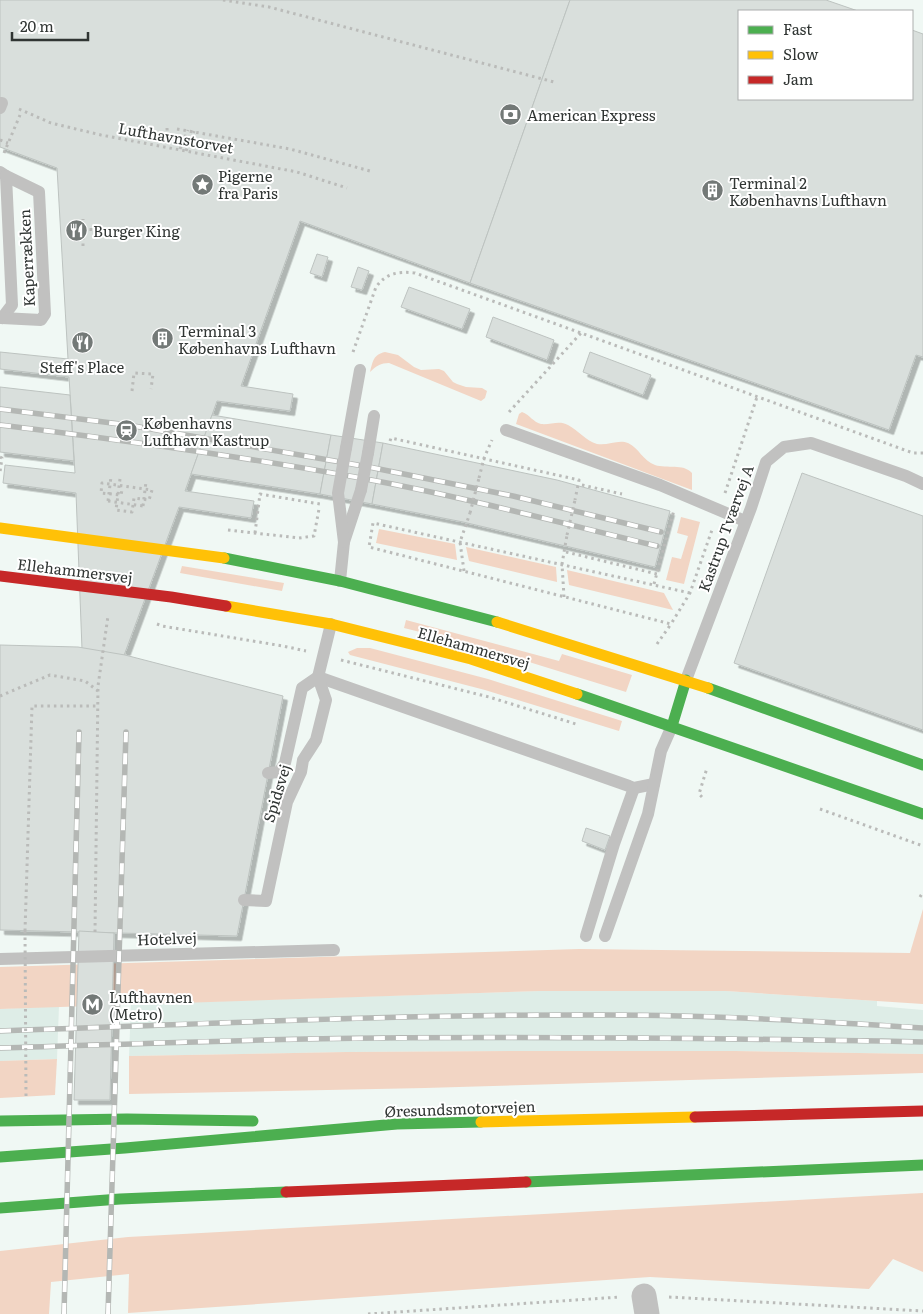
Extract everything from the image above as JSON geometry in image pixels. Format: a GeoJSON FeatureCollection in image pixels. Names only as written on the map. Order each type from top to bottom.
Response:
{"type":"FeatureCollection","features":[{"type":"Feature","properties":{"kind":"main road","name":"Ellehammersvej"},"geometry":{"type":"LineString","coordinates":[[0,528],[223,558],[482,617],[686,680],[923,765]]}},
{"type":"Feature","properties":{"kind":"main road","name":"Ellehammersvej"},"geometry":{"type":"LineString","coordinates":[[0,576],[171,597],[332,620],[471,659],[672,726],[923,814]]}},
{"type":"Feature","properties":{"kind":"main road"},"geometry":{"type":"LineString","coordinates":[[672,726],[686,680]]}},
{"type":"Feature","properties":{"kind":"main road","name":"Øresundsmotorvejen"},"geometry":{"type":"LineString","coordinates":[[0,1157],[398,1124],[923,1111]]}},
{"type":"Feature","properties":{"kind":"main road"},"geometry":{"type":"LineString","coordinates":[[0,1121],[126,1118],[265,1122]]}},
{"type":"Feature","properties":{"kind":"main road"},"geometry":{"type":"LineString","coordinates":[[285,1122],[398,1124]]}},
{"type":"Feature","properties":{"kind":"main road"},"geometry":{"type":"LineString","coordinates":[[0,1208],[130,1198],[923,1165]]}},
{"type":"Feature","properties":{"kind":"lane","name":"Kaperrækken"},"geometry":{"type":"LineString","coordinates":[[3,174],[40,192],[45,314],[41,320],[1,318],[12,305],[3,174]]}},
{"type":"Feature","properties":{"kind":"lane"},"geometry":{"type":"LineString","coordinates":[[339,585],[344,542],[338,493],[360,370]]}},
{"type":"Feature","properties":{"kind":"lane"},"geometry":{"type":"LineString","coordinates":[[344,542],[360,499],[374,416]]}},
{"type":"Feature","properties":{"kind":"lane"},"geometry":{"type":"LineString","coordinates":[[506,430],[660,485],[745,521]]}},
{"type":"Feature","properties":{"kind":"lane","name":"Kastrup Tværvej A"},"geometry":{"type":"LineString","coordinates":[[686,680],[751,508],[766,462],[784,447],[811,443],[906,476],[923,484]]}},
{"type":"Feature","properties":{"kind":"lane"},"geometry":{"type":"LineString","coordinates":[[332,620],[318,677],[634,788],[654,784]]}},
{"type":"Feature","properties":{"kind":"lane","name":"Spidsvej"},"geometry":{"type":"LineString","coordinates":[[244,900],[266,901],[287,802],[301,772],[303,760],[316,740],[326,700],[318,677],[302,688],[285,764],[279,772],[268,774]]}},
{"type":"Feature","properties":{"kind":"lane"},"geometry":{"type":"LineString","coordinates":[[605,936],[648,814],[661,751],[672,726]]}},
{"type":"Feature","properties":{"kind":"lane"},"geometry":{"type":"LineString","coordinates":[[586,936],[614,844],[634,788]]}},
{"type":"Feature","properties":{"kind":"lane","name":"Hotelvej"},"geometry":{"type":"LineString","coordinates":[[0,959],[334,950]]}},
{"type":"Feature","properties":{"kind":"path"},"geometry":{"type":"LineString","coordinates":[[223,0],[270,6],[554,82]]}},
{"type":"Feature","properties":{"kind":"path","name":"Lufthavnstorvet"},"geometry":{"type":"LineString","coordinates":[[1,105],[22,110],[51,123],[102,135],[168,146],[296,172],[347,188]]}},
{"type":"Feature","properties":{"kind":"path"},"geometry":{"type":"LineString","coordinates":[[3,156],[22,110]]}},
{"type":"Feature","properties":{"kind":"path"},"geometry":{"type":"LineString","coordinates":[[167,128],[168,146]]}},
{"type":"Feature","properties":{"kind":"path"},"geometry":{"type":"LineString","coordinates":[[177,129],[290,149],[370,170]]}},
{"type":"Feature","properties":{"kind":"path"},"geometry":{"type":"LineString","coordinates":[[180,149],[188,130]]}},
{"type":"Feature","properties":{"kind":"path"},"geometry":{"type":"LineString","coordinates":[[186,151],[194,131]]}},
{"type":"Feature","properties":{"kind":"path"},"geometry":{"type":"LineString","coordinates":[[0,140],[8,143]]}},
{"type":"Feature","properties":{"kind":"path"},"geometry":{"type":"LineString","coordinates":[[83,219],[83,246]]}},
{"type":"Feature","properties":{"kind":"path"},"geometry":{"type":"LineString","coordinates":[[83,229],[98,230]]}},
{"type":"Feature","properties":{"kind":"path"},"geometry":{"type":"LineString","coordinates":[[391,273],[403,271],[415,273],[913,453],[923,454]]}},
{"type":"Feature","properties":{"kind":"path"},"geometry":{"type":"LineString","coordinates":[[507,413],[582,333]]}},
{"type":"Feature","properties":{"kind":"path"},"geometry":{"type":"LineString","coordinates":[[132,391],[134,373],[153,374],[151,389]]}},
{"type":"Feature","properties":{"kind":"path"},"geometry":{"type":"LineString","coordinates":[[690,593],[373,523],[369,547],[671,624],[690,593],[757,397]]}},
{"type":"Feature","properties":{"kind":"path"},"geometry":{"type":"LineString","coordinates":[[464,571],[460,542],[470,513],[484,458],[494,435]]}},
{"type":"Feature","properties":{"kind":"path"},"geometry":{"type":"LineString","coordinates":[[389,448],[391,438],[580,480],[562,564],[564,597]]}},
{"type":"Feature","properties":{"kind":"path"},"geometry":{"type":"LineString","coordinates":[[0,458],[2,458],[0,472]]}},
{"type":"Feature","properties":{"kind":"path"},"geometry":{"type":"LineString","coordinates":[[111,477],[108,501],[143,506],[146,482]]}},
{"type":"Feature","properties":{"kind":"path"},"geometry":{"type":"LineString","coordinates":[[120,479],[119,487],[118,495],[117,503],[116,510],[132,512],[134,498],[149,500],[152,490],[127,487],[119,486],[102,483],[101,493],[111,494],[121,495],[122,490]]}},
{"type":"Feature","properties":{"kind":"path"},"geometry":{"type":"LineString","coordinates":[[255,533],[260,494],[320,504]]}},
{"type":"Feature","properties":{"kind":"path"},"geometry":{"type":"LineString","coordinates":[[228,530],[299,538],[314,536],[322,497]]}},
{"type":"Feature","properties":{"kind":"path"},"geometry":{"type":"LineString","coordinates":[[654,584],[675,505]]}},
{"type":"Feature","properties":{"kind":"path"},"geometry":{"type":"LineString","coordinates":[[566,552],[657,574]]}},
{"type":"Feature","properties":{"kind":"path"},"geometry":{"type":"LineString","coordinates":[[95,932],[98,691],[109,612]]}},
{"type":"Feature","properties":{"kind":"path"},"geometry":{"type":"LineString","coordinates":[[282,646],[489,697],[579,725]]}},
{"type":"Feature","properties":{"kind":"path"},"geometry":{"type":"LineString","coordinates":[[0,696],[50,675],[85,681],[98,691]]}},
{"type":"Feature","properties":{"kind":"path"},"geometry":{"type":"LineString","coordinates":[[26,1096],[25,931],[32,706],[98,706]]}},
{"type":"Feature","properties":{"kind":"path"},"geometry":{"type":"LineString","coordinates":[[702,797],[699,794],[707,768],[716,771]]}},
{"type":"Feature","properties":{"kind":"path"},"geometry":{"type":"LineString","coordinates":[[820,808],[923,846]]}},
{"type":"Feature","properties":{"kind":"path"},"geometry":{"type":"LineString","coordinates":[[920,897],[923,892]]}},
{"type":"Feature","properties":{"kind":"shaded area"},"geometry":{"type":"Polygon","coordinates":[[[385,352],[398,355],[421,370],[439,369],[444,371],[457,384],[466,387],[482,388],[487,391],[485,398],[481,401],[389,363],[379,365],[370,372],[376,357],[385,352]]]}},
{"type":"Feature","properties":{"kind":"shaded area"},"geometry":{"type":"Polygon","coordinates":[[[522,412],[541,424],[565,424],[597,444],[628,443],[647,461],[655,465],[684,468],[692,473],[692,490],[516,424],[519,414],[522,412]]]}},
{"type":"Feature","properties":{"kind":"shaded area"},"geometry":{"type":"Polygon","coordinates":[[[681,517],[700,522],[684,584],[666,580],[672,557],[681,559],[688,536],[677,533],[681,517]]]}},
{"type":"Feature","properties":{"kind":"shaded area"},"geometry":{"type":"Polygon","coordinates":[[[379,529],[455,544],[457,560],[376,543],[379,529]]]}},
{"type":"Feature","properties":{"kind":"shaded area"},"geometry":{"type":"Polygon","coordinates":[[[466,547],[556,567],[557,582],[469,561],[466,547]]]}},
{"type":"Feature","properties":{"kind":"shaded area"},"geometry":{"type":"Polygon","coordinates":[[[182,566],[284,583],[282,591],[180,573],[182,566]]]}},
{"type":"Feature","properties":{"kind":"shaded area"},"geometry":{"type":"Polygon","coordinates":[[[567,570],[664,593],[673,610],[569,585],[567,570]]]}},
{"type":"Feature","properties":{"kind":"shaded area"},"geometry":{"type":"Polygon","coordinates":[[[406,620],[559,661],[562,654],[632,675],[626,692],[484,648],[404,628],[406,620]]]}},
{"type":"Feature","properties":{"kind":"shaded area"},"geometry":{"type":"Polygon","coordinates":[[[357,648],[370,648],[488,679],[622,721],[619,731],[485,690],[350,655],[348,652],[357,648]]]}},
{"type":"Feature","properties":{"kind":"shaded area"},"geometry":{"type":"Polygon","coordinates":[[[923,909],[923,1004],[726,991],[541,991],[0,1009],[0,967],[579,949],[910,953],[923,909]]]}},
{"type":"Feature","properties":{"kind":"shaded area"},"geometry":{"type":"Polygon","coordinates":[[[541,991],[726,991],[877,1001],[877,1006],[923,1010],[923,1054],[735,1051],[524,1051],[129,1056],[131,1004],[541,991]]]}},
{"type":"Feature","properties":{"kind":"shaded area"},"geometry":{"type":"Polygon","coordinates":[[[59,1006],[57,1059],[0,1061],[0,1009],[59,1006]]]}},
{"type":"Feature","properties":{"kind":"shaded area"},"geometry":{"type":"Polygon","coordinates":[[[524,1051],[735,1051],[923,1054],[923,1073],[425,1088],[129,1094],[129,1056],[524,1051]]]}},
{"type":"Feature","properties":{"kind":"shaded area"},"geometry":{"type":"Polygon","coordinates":[[[57,1059],[55,1095],[0,1098],[0,1061],[57,1059]]]}},
{"type":"Feature","properties":{"kind":"shaded area"},"geometry":{"type":"Polygon","coordinates":[[[923,1193],[923,1272],[893,1259],[869,1289],[650,1277],[128,1313],[129,1274],[51,1282],[49,1314],[0,1314],[0,1251],[128,1237],[923,1193]]]}},
{"type":"Feature","properties":{"kind":"building","name":"Terminal 3 Københavns Lufthavn"},"geometry":{"type":"Polygon","coordinates":[[[0,0],[570,0],[470,283],[300,221],[241,386],[293,394],[290,411],[217,401],[185,491],[254,501],[251,518],[179,507],[116,677],[109,685],[98,686],[88,682],[83,675],[76,493],[3,483],[5,465],[75,473],[69,377],[0,369],[0,352],[68,359],[57,168],[0,147],[0,0]]]}},
{"type":"Feature","properties":{"kind":"building","name":"Terminal 2 Københavns Lufthavn"},"geometry":{"type":"Polygon","coordinates":[[[570,0],[826,0],[855,10],[738,10],[738,100],[913,100],[913,30],[923,34],[923,357],[916,355],[889,430],[470,283],[570,0]]]}},
{"type":"Feature","properties":{"kind":"building"},"geometry":{"type":"Polygon","coordinates":[[[317,254],[328,257],[322,277],[310,273],[317,254]]]}},
{"type":"Feature","properties":{"kind":"building"},"geometry":{"type":"Polygon","coordinates":[[[358,267],[369,271],[362,290],[351,287],[358,267]]]}},
{"type":"Feature","properties":{"kind":"building"},"geometry":{"type":"Polygon","coordinates":[[[409,287],[470,309],[462,329],[401,307],[409,287]]]}},
{"type":"Feature","properties":{"kind":"building"},"geometry":{"type":"Polygon","coordinates":[[[493,317],[554,340],[547,360],[486,337],[493,317]]]}},
{"type":"Feature","properties":{"kind":"building"},"geometry":{"type":"Polygon","coordinates":[[[590,352],[651,375],[643,395],[583,372],[590,352]]]}},
{"type":"Feature","properties":{"kind":"building"},"geometry":{"type":"Polygon","coordinates":[[[0,387],[70,395],[74,461],[0,452],[0,387]]]}},
{"type":"Feature","properties":{"kind":"building"},"geometry":{"type":"Polygon","coordinates":[[[212,415],[331,435],[320,494],[191,474],[212,415]]]}},
{"type":"Feature","properties":{"kind":"building"},"geometry":{"type":"Polygon","coordinates":[[[331,435],[383,443],[372,504],[320,494],[331,435]]]}},
{"type":"Feature","properties":{"kind":"building"},"geometry":{"type":"Polygon","coordinates":[[[383,443],[557,480],[670,511],[655,567],[463,522],[372,504],[383,443]]]}},
{"type":"Feature","properties":{"kind":"building"},"geometry":{"type":"Polygon","coordinates":[[[802,473],[923,516],[923,730],[734,663],[802,473]]]}},
{"type":"Feature","properties":{"kind":"building"},"geometry":{"type":"Polygon","coordinates":[[[0,645],[78,647],[125,655],[283,696],[237,936],[0,930],[0,645]]]}},
{"type":"Feature","properties":{"kind":"building"},"geometry":{"type":"Polygon","coordinates":[[[586,828],[610,836],[605,850],[582,841],[586,828]]]}},
{"type":"Feature","properties":{"kind":"building"},"geometry":{"type":"Polygon","coordinates":[[[79,931],[114,933],[110,1100],[74,1100],[79,931]]]}},
{"type":"Feature","properties":{"kind":"railway"},"geometry":{"type":"LineString","coordinates":[[0,409],[128,425],[369,467],[513,496],[661,532]]}},
{"type":"Feature","properties":{"kind":"railway"},"geometry":{"type":"LineString","coordinates":[[0,425],[184,449],[366,479],[476,502],[657,546]]}},
{"type":"Feature","properties":{"kind":"railway"},"geometry":{"type":"LineString","coordinates":[[64,1314],[79,732]]}},
{"type":"Feature","properties":{"kind":"railway"},"geometry":{"type":"LineString","coordinates":[[108,1314],[126,732]]}},
{"type":"Feature","properties":{"kind":"railway"},"geometry":{"type":"LineString","coordinates":[[0,1031],[304,1020],[532,1015],[726,1017],[923,1028]]}},
{"type":"Feature","properties":{"kind":"railway"},"geometry":{"type":"LineString","coordinates":[[0,1048],[383,1038],[769,1039],[923,1042]]}},
{"type":"Feature","properties":{"kind":"traffic: fast"},"geometry":{"type":"LineString","coordinates":[[224,558],[340,581],[497,622]]}},
{"type":"Feature","properties":{"kind":"traffic: fast"},"geometry":{"type":"LineString","coordinates":[[672,726],[686,680]]}},
{"type":"Feature","properties":{"kind":"traffic: fast"},"geometry":{"type":"LineString","coordinates":[[708,688],[923,765]]}},
{"type":"Feature","properties":{"kind":"traffic: fast"},"geometry":{"type":"LineString","coordinates":[[577,694],[923,814]]}},
{"type":"Feature","properties":{"kind":"traffic: fast"},"geometry":{"type":"LineString","coordinates":[[0,1121],[127,1119],[253,1121]]}},
{"type":"Feature","properties":{"kind":"traffic: fast"},"geometry":{"type":"LineString","coordinates":[[0,1157],[397,1124],[481,1122]]}},
{"type":"Feature","properties":{"kind":"traffic: fast"},"geometry":{"type":"LineString","coordinates":[[526,1182],[923,1165]]}},
{"type":"Feature","properties":{"kind":"traffic: fast"},"geometry":{"type":"LineString","coordinates":[[0,1208],[120,1199],[286,1192]]}},
{"type":"Feature","properties":{"kind":"traffic: slow"},"geometry":{"type":"LineString","coordinates":[[0,528],[224,558]]}},
{"type":"Feature","properties":{"kind":"traffic: slow"},"geometry":{"type":"LineString","coordinates":[[226,606],[331,624],[471,659],[577,694]]}},
{"type":"Feature","properties":{"kind":"traffic: slow"},"geometry":{"type":"LineString","coordinates":[[497,622],[708,688]]}},
{"type":"Feature","properties":{"kind":"traffic: slow"},"geometry":{"type":"LineString","coordinates":[[481,1122],[695,1117]]}},
{"type":"Feature","properties":{"kind":"traffic: jam"},"geometry":{"type":"LineString","coordinates":[[0,576],[171,597],[226,606]]}},
{"type":"Feature","properties":{"kind":"traffic: jam"},"geometry":{"type":"LineString","coordinates":[[695,1117],[923,1111]]}},
{"type":"Feature","properties":{"kind":"traffic: jam"},"geometry":{"type":"LineString","coordinates":[[286,1192],[526,1182]]}},
{"type":"Feature","properties":{"kind":"place","name":"American Express"},"geometry":{"type":"Point","coordinates":[511,114]}},
{"type":"Feature","properties":{"kind":"place","name":"Pigerne fra Paris"},"geometry":{"type":"Point","coordinates":[202,184]}},
{"type":"Feature","properties":{"kind":"place","name":"Terminal 2 Københavns Lufthavn"},"geometry":{"type":"Point","coordinates":[713,191]}},
{"type":"Feature","properties":{"kind":"place","name":"Burger King"},"geometry":{"type":"Point","coordinates":[77,230]}},
{"type":"Feature","properties":{"kind":"place","name":"Terminal 3 Københavns Lufthavn"},"geometry":{"type":"Point","coordinates":[162,339]}},
{"type":"Feature","properties":{"kind":"place","name":"Steff's Place"},"geometry":{"type":"Point","coordinates":[82,343]}},
{"type":"Feature","properties":{"kind":"place","name":"Københavns Lufthavn Kastrup"},"geometry":{"type":"Point","coordinates":[127,431]}},
{"type":"Feature","properties":{"kind":"place","name":"Lufthavnen (Metro)"},"geometry":{"type":"Point","coordinates":[93,1005]}}]}
